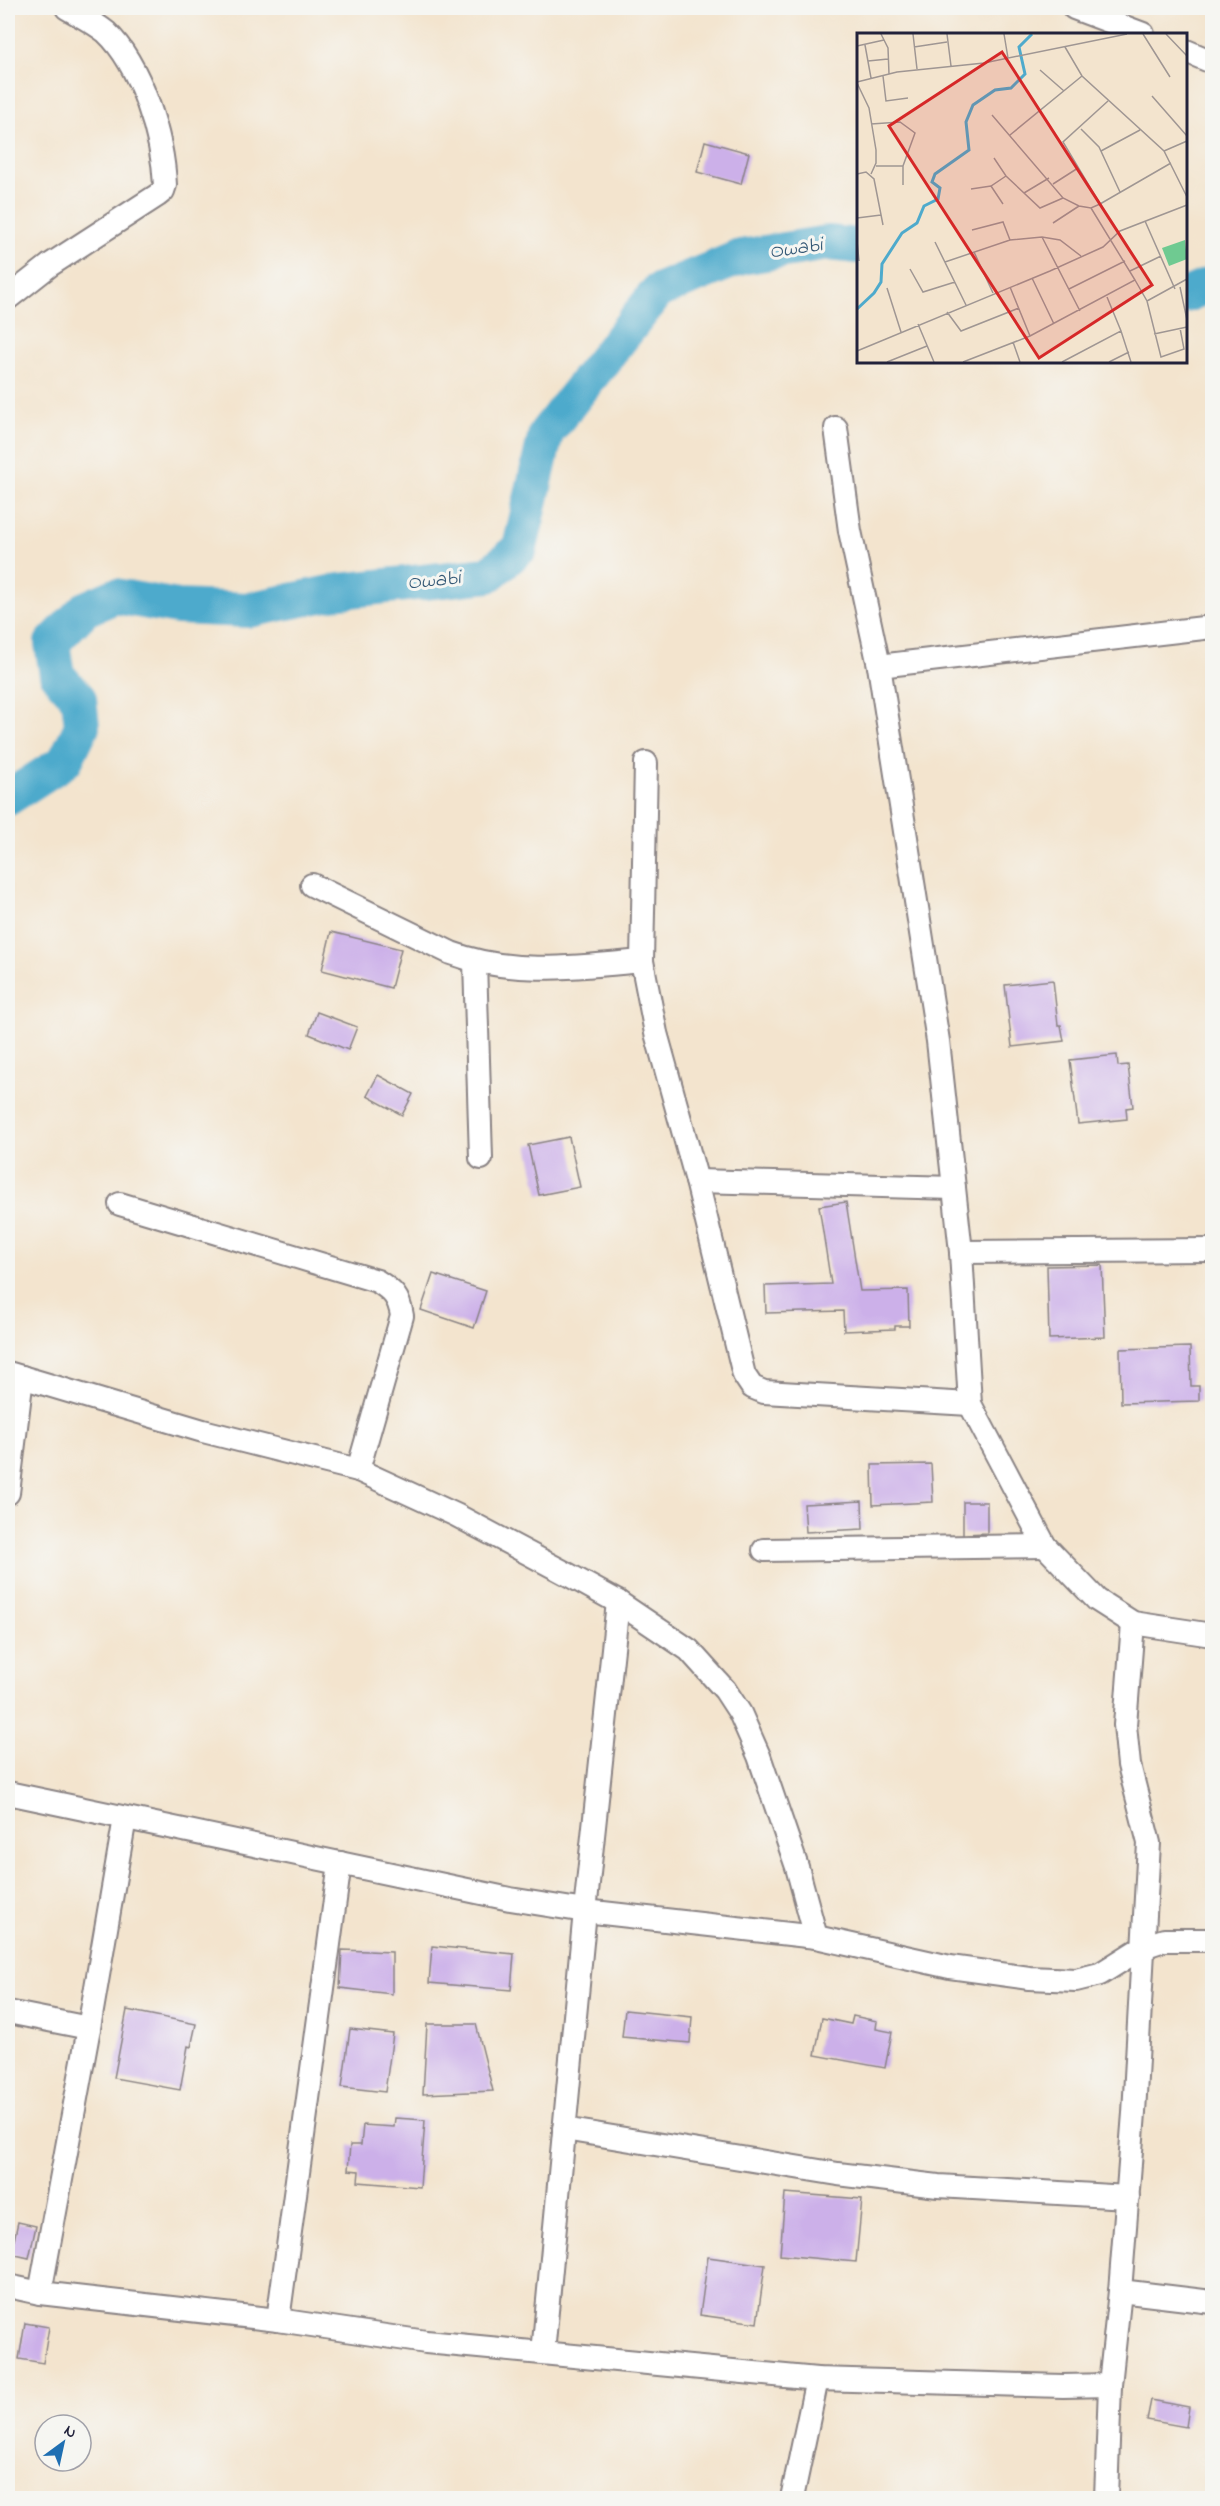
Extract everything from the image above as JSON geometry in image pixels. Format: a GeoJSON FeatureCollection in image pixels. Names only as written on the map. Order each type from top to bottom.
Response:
{"type":"FeatureCollection","features":[{"type":"Feature","properties":{"kind":"street"},"geometry":{"type":"LineString","coordinates":[[8,298],[50,265],[158,195],[165,185],[148,100],[128,58],[105,32],[67,8]]}},
{"type":"Feature","properties":{"kind":"street"},"geometry":{"type":"LineString","coordinates":[[1074,8],[1140,33]]}},
{"type":"Feature","properties":{"kind":"street"},"geometry":{"type":"LineString","coordinates":[[1187,52],[1212,62]]}},
{"type":"Feature","properties":{"kind":"street"},"geometry":{"type":"LineString","coordinates":[[836,428],[850,531],[879,666],[938,1041],[961,1252],[970,1404],[1045,1546],[1097,1600],[1133,1623],[1212,1635]]}},
{"type":"Feature","properties":{"kind":"street"},"geometry":{"type":"LineString","coordinates":[[879,666],[1212,627]]}},
{"type":"Feature","properties":{"kind":"street"},"geometry":{"type":"LineString","coordinates":[[646,763],[642,961],[656,1033],[697,1180],[744,1375],[752,1387],[764,1392],[970,1404]]}},
{"type":"Feature","properties":{"kind":"street"},"geometry":{"type":"LineString","coordinates":[[312,885],[475,962],[555,969],[642,961]]}},
{"type":"Feature","properties":{"kind":"street"},"geometry":{"type":"LineString","coordinates":[[475,962],[481,1158]]}},
{"type":"Feature","properties":{"kind":"street"},"geometry":{"type":"LineString","coordinates":[[697,1180],[954,1188]]}},
{"type":"Feature","properties":{"kind":"street"},"geometry":{"type":"LineString","coordinates":[[120,1204],[377,1281],[395,1294],[400,1302],[402,1316],[358,1470]]}},
{"type":"Feature","properties":{"kind":"street"},"geometry":{"type":"LineString","coordinates":[[961,1252],[1212,1250]]}},
{"type":"Feature","properties":{"kind":"street"},"geometry":{"type":"LineString","coordinates":[[8,1492],[15,1375],[202,1431],[358,1470],[456,1515],[618,1602],[689,1650],[725,1690],[740,1713],[759,1756],[779,1813],[816,1937]]}},
{"type":"Feature","properties":{"kind":"street"},"geometry":{"type":"LineString","coordinates":[[764,1550],[1045,1546]]}},
{"type":"Feature","properties":{"kind":"street"},"geometry":{"type":"LineString","coordinates":[[543,2353],[585,1911],[618,1602]]}},
{"type":"Feature","properties":{"kind":"street"},"geometry":{"type":"LineString","coordinates":[[1106,2499],[1110,2385],[1128,2197],[1149,1843],[1129,1765],[1125,1725],[1133,1623]]}},
{"type":"Feature","properties":{"kind":"street"},"geometry":{"type":"LineString","coordinates":[[8,1792],[510,1899],[585,1911],[816,1937],[950,1967],[1029,1978],[1076,1980],[1101,1974],[1143,1947],[1164,1940],[1212,1940]]}},
{"type":"Feature","properties":{"kind":"street"},"geometry":{"type":"LineString","coordinates":[[40,2293],[125,1818]]}},
{"type":"Feature","properties":{"kind":"street"},"geometry":{"type":"LineString","coordinates":[[278,2320],[340,1863]]}},
{"type":"Feature","properties":{"kind":"street"},"geometry":{"type":"LineString","coordinates":[[8,2012],[89,2028]]}},
{"type":"Feature","properties":{"kind":"street"},"geometry":{"type":"LineString","coordinates":[[564,2129],[861,2177],[938,2186],[1128,2197]]}},
{"type":"Feature","properties":{"kind":"street"},"geometry":{"type":"LineString","coordinates":[[8,2286],[40,2293],[278,2320],[426,2342],[816,2379],[1052,2386],[1110,2385]]}},
{"type":"Feature","properties":{"kind":"street"},"geometry":{"type":"LineString","coordinates":[[1120,2291],[1212,2302]]}},
{"type":"Feature","properties":{"kind":"street"},"geometry":{"type":"LineString","coordinates":[[792,2499],[816,2379]]}},
{"type":"Feature","properties":{"kind":"building"},"geometry":{"type":"Polygon","coordinates":[[[705,141],[749,153],[741,184],[697,172],[705,141]]]}},
{"type":"Feature","properties":{"kind":"building"},"geometry":{"type":"Polygon","coordinates":[[[331,932],[401,949],[391,988],[322,970],[331,932]]]}},
{"type":"Feature","properties":{"kind":"building"},"geometry":{"type":"Polygon","coordinates":[[[1053,980],[1058,1025],[1061,1025],[1064,1041],[1012,1047],[1005,985],[1053,980]]]}},
{"type":"Feature","properties":{"kind":"building"},"geometry":{"type":"Polygon","coordinates":[[[317,1012],[357,1027],[348,1050],[309,1034],[317,1012]]]}},
{"type":"Feature","properties":{"kind":"building"},"geometry":{"type":"Polygon","coordinates":[[[1117,1055],[1118,1066],[1128,1065],[1133,1107],[1126,1108],[1127,1119],[1078,1124],[1070,1060],[1117,1055]]]}},
{"type":"Feature","properties":{"kind":"building"},"geometry":{"type":"Polygon","coordinates":[[[378,1075],[413,1094],[402,1115],[367,1096],[378,1075]]]}},
{"type":"Feature","properties":{"kind":"building"},"geometry":{"type":"Polygon","coordinates":[[[569,1137],[580,1187],[539,1195],[528,1145],[569,1137]]]}},
{"type":"Feature","properties":{"kind":"building"},"geometry":{"type":"Polygon","coordinates":[[[846,1202],[860,1291],[908,1290],[909,1326],[895,1326],[895,1329],[844,1331],[843,1311],[766,1313],[765,1286],[831,1284],[819,1206],[846,1202]]]}},
{"type":"Feature","properties":{"kind":"building"},"geometry":{"type":"Polygon","coordinates":[[[1102,1265],[1105,1337],[1049,1339],[1047,1266],[1102,1265]]]}},
{"type":"Feature","properties":{"kind":"building"},"geometry":{"type":"Polygon","coordinates":[[[433,1274],[486,1291],[474,1328],[421,1310],[433,1274]]]}},
{"type":"Feature","properties":{"kind":"building"},"geometry":{"type":"Polygon","coordinates":[[[1190,1347],[1191,1386],[1199,1386],[1199,1401],[1121,1403],[1120,1349],[1190,1347]]]}},
{"type":"Feature","properties":{"kind":"building"},"geometry":{"type":"Polygon","coordinates":[[[931,1464],[933,1502],[873,1505],[872,1465],[931,1464]]]}},
{"type":"Feature","properties":{"kind":"building"},"geometry":{"type":"Polygon","coordinates":[[[862,1501],[863,1529],[806,1532],[804,1504],[862,1501]]]}},
{"type":"Feature","properties":{"kind":"building"},"geometry":{"type":"Polygon","coordinates":[[[963,1502],[987,1502],[987,1533],[963,1534],[963,1502]]]}},
{"type":"Feature","properties":{"kind":"building"},"geometry":{"type":"Polygon","coordinates":[[[432,1946],[514,1954],[511,1990],[429,1983],[432,1946]]]}},
{"type":"Feature","properties":{"kind":"building"},"geometry":{"type":"Polygon","coordinates":[[[342,1950],[392,1952],[392,1994],[340,1988],[342,1950]]]}},
{"type":"Feature","properties":{"kind":"building"},"geometry":{"type":"Polygon","coordinates":[[[127,2010],[196,2024],[191,2047],[188,2046],[180,2090],[114,2078],[127,2010]]]}},
{"type":"Feature","properties":{"kind":"building"},"geometry":{"type":"Polygon","coordinates":[[[625,2010],[692,2017],[690,2043],[622,2037],[625,2010]]]}},
{"type":"Feature","properties":{"kind":"building"},"geometry":{"type":"Polygon","coordinates":[[[853,2016],[877,2021],[876,2029],[892,2032],[885,2068],[815,2055],[822,2018],[851,2024],[853,2016]]]}},
{"type":"Feature","properties":{"kind":"building"},"geometry":{"type":"Polygon","coordinates":[[[427,2024],[476,2024],[493,2091],[423,2094],[427,2024]]]}},
{"type":"Feature","properties":{"kind":"building"},"geometry":{"type":"Polygon","coordinates":[[[350,2029],[393,2034],[385,2092],[342,2087],[350,2029]]]}},
{"type":"Feature","properties":{"kind":"building"},"geometry":{"type":"Polygon","coordinates":[[[395,2118],[425,2120],[420,2187],[358,2182],[359,2171],[348,2170],[350,2145],[361,2145],[363,2125],[394,2127],[395,2118]]]}},
{"type":"Feature","properties":{"kind":"building"},"geometry":{"type":"Polygon","coordinates":[[[785,2193],[862,2199],[856,2262],[780,2255],[785,2193]]]}},
{"type":"Feature","properties":{"kind":"building"},"geometry":{"type":"Polygon","coordinates":[[[18,2222],[36,2226],[29,2258],[11,2254],[18,2222]]]}},
{"type":"Feature","properties":{"kind":"building"},"geometry":{"type":"Polygon","coordinates":[[[708,2257],[765,2265],[757,2323],[700,2315],[708,2257]]]}},
{"type":"Feature","properties":{"kind":"building"},"geometry":{"type":"Polygon","coordinates":[[[25,2323],[49,2327],[43,2363],[19,2359],[25,2323]]]}},
{"type":"Feature","properties":{"kind":"building"},"geometry":{"type":"Polygon","coordinates":[[[1151,2400],[1189,2407],[1186,2427],[1147,2420],[1151,2400]]]}},
{"type":"Feature","properties":{"kind":"waterway","name":"Owabi"},"geometry":{"type":"LineString","coordinates":[[8,798],[65,761],[82,726],[79,699],[57,675],[52,643],[85,609],[115,596],[178,607],[248,610],[340,591],[488,575],[520,548],[546,433],[658,291],[741,257],[828,243],[857,246]]}},
{"type":"Feature","properties":{"kind":"waterway","name":"Owabi"},"geometry":{"type":"LineString","coordinates":[[1187,295],[1212,284]]}}]}
